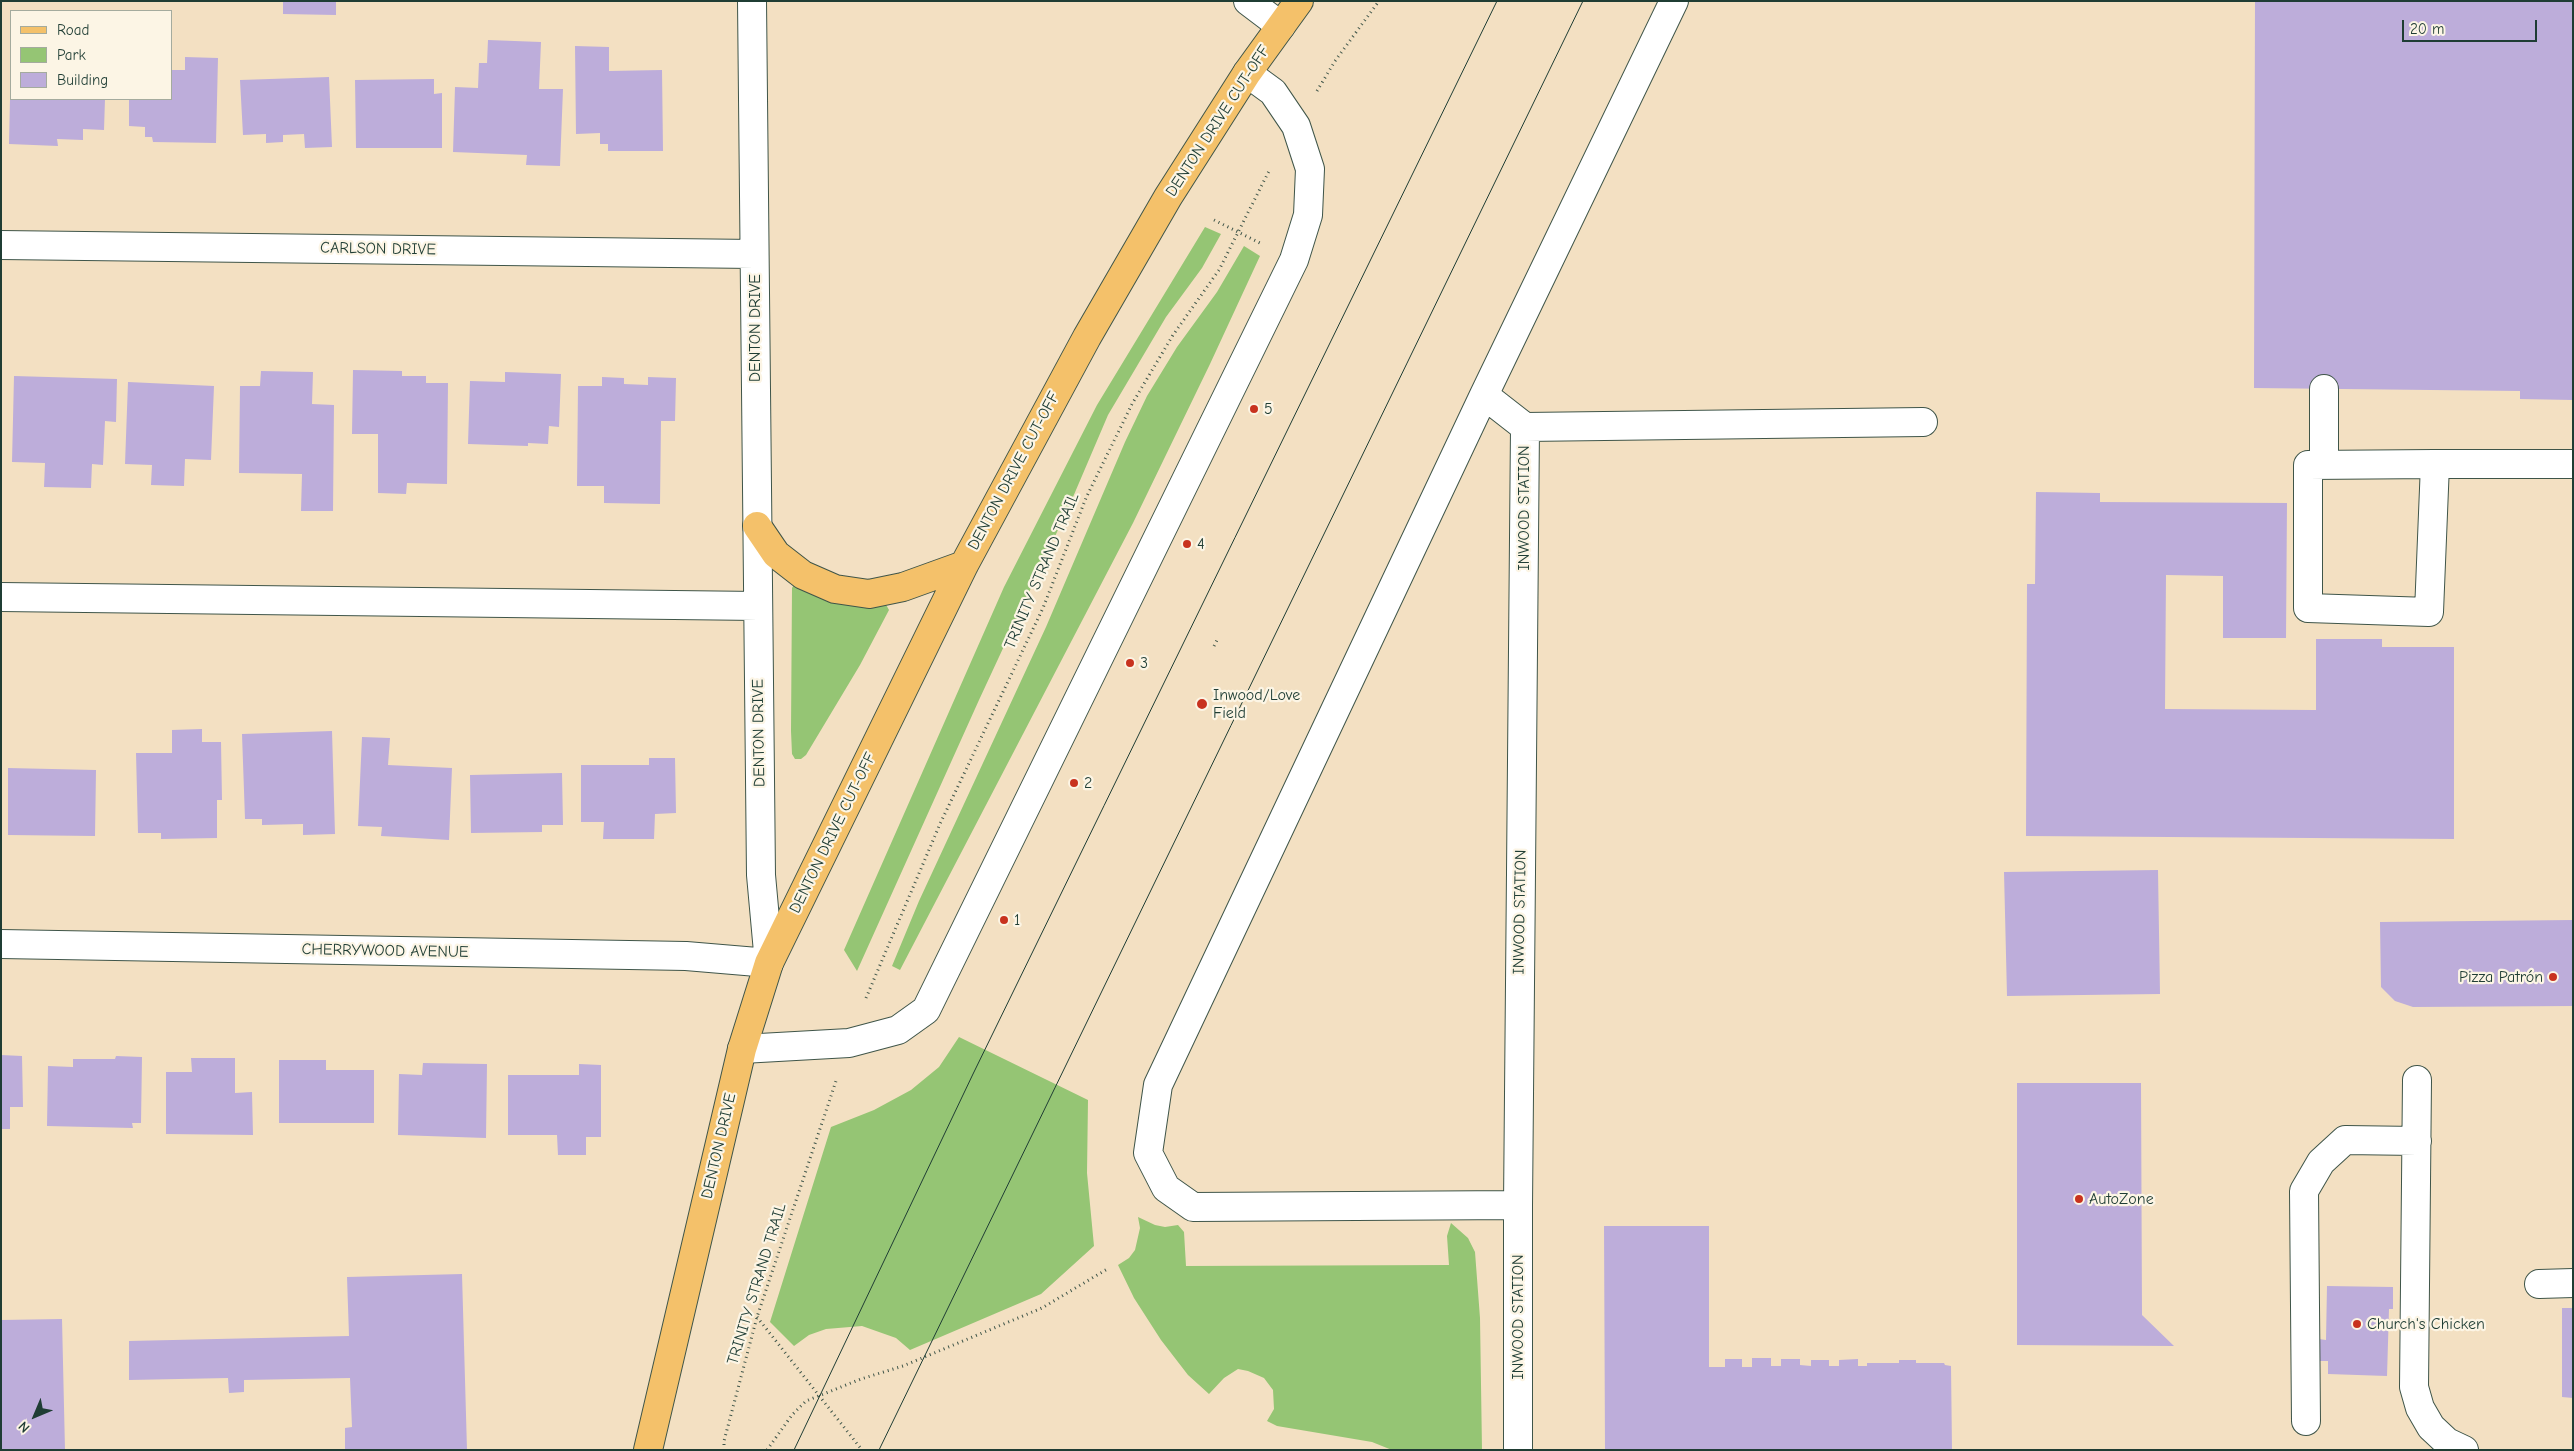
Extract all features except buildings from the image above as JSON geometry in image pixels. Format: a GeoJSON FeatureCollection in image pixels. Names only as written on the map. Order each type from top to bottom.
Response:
{"type":"FeatureCollection","features":[{"type":"Feature","properties":{"kind":"main road","name":"DENTON DRIVE CUT-OFF"},"geometry":{"type":"LineString","coordinates":[[769,963],[964,565],[1087,336],[1168,197],[1247,73],[1299,1]]}},
{"type":"Feature","properties":{"kind":"main road"},"geometry":{"type":"LineString","coordinates":[[757,526],[776,554],[803,575],[835,589],[869,594],[903,587],[964,565]]}},
{"type":"Feature","properties":{"kind":"main road","name":"DENTON DRIVE"},"geometry":{"type":"LineString","coordinates":[[648,1450],[742,1049],[769,963]]}},
{"type":"Feature","properties":{"kind":"street","name":"DENTON DRIVE"},"geometry":{"type":"LineString","coordinates":[[752,1],[761,874],[769,963]]}},
{"type":"Feature","properties":{"kind":"street"},"geometry":{"type":"LineString","coordinates":[[1248,1],[1281,26]]}},
{"type":"Feature","properties":{"kind":"street"},"geometry":{"type":"LineString","coordinates":[[1518,1205],[1193,1207],[1166,1188],[1148,1153],[1158,1085],[1484,395],[1674,1]]}},
{"type":"Feature","properties":{"kind":"street"},"geometry":{"type":"LineString","coordinates":[[742,1049],[849,1043],[898,1030],[926,1010],[1294,260],[1308,215],[1310,169],[1296,126],[1273,92],[1247,73]]}},
{"type":"Feature","properties":{"kind":"street","name":"CARLSON DRIVE"},"geometry":{"type":"LineString","coordinates":[[1,245],[754,254]]}},
{"type":"Feature","properties":{"kind":"street"},"geometry":{"type":"LineString","coordinates":[[2324,389],[2324,465]]}},
{"type":"Feature","properties":{"kind":"street","name":"INWOOD STATION"},"geometry":{"type":"LineString","coordinates":[[1484,395],[1524,427],[1518,1450]]}},
{"type":"Feature","properties":{"kind":"street"},"geometry":{"type":"LineString","coordinates":[[1524,427],[1923,422]]}},
{"type":"Feature","properties":{"kind":"street"},"geometry":{"type":"LineString","coordinates":[[2435,464],[2429,612],[2308,608],[2308,465],[2435,464],[2573,464]]}},
{"type":"Feature","properties":{"kind":"street"},"geometry":{"type":"LineString","coordinates":[[1,597],[758,606]]}},
{"type":"Feature","properties":{"kind":"street","name":"CHERRYWOOD AVENUE"},"geometry":{"type":"LineString","coordinates":[[1,944],[686,956],[769,963]]}},
{"type":"Feature","properties":{"kind":"street"},"geometry":{"type":"LineString","coordinates":[[2417,1080],[2414,1387],[2420,1408],[2431,1427],[2447,1442],[2464,1450]]}},
{"type":"Feature","properties":{"kind":"street"},"geometry":{"type":"LineString","coordinates":[[2306,1421],[2304,1191],[2321,1162],[2346,1140],[2417,1141]]}},
{"type":"Feature","properties":{"kind":"street"},"geometry":{"type":"LineString","coordinates":[[2539,1284],[2573,1283]]}},
{"type":"Feature","properties":{"kind":"path"},"geometry":{"type":"LineString","coordinates":[[1335,61],[1379,1]]}},
{"type":"Feature","properties":{"kind":"path","name":"TRINITY STRAND TRAIL"},"geometry":{"type":"LineString","coordinates":[[872,983],[940,824],[1044,608],[1086,498],[1132,404],[1173,335],[1219,270],[1262,184]]}},
{"type":"Feature","properties":{"kind":"path"},"geometry":{"type":"LineString","coordinates":[[1214,220],[1266,246]]}},
{"type":"Feature","properties":{"kind":"path"},"geometry":{"type":"LineString","coordinates":[[1214,646],[1217,640]]}},
{"type":"Feature","properties":{"kind":"path","name":"TRINITY STRAND TRAIL"},"geometry":{"type":"LineString","coordinates":[[724,1450],[724,1441],[758,1317],[820,1126]]}},
{"type":"Feature","properties":{"kind":"path"},"geometry":{"type":"LineString","coordinates":[[766,1450],[806,1401],[861,1379],[903,1366],[1042,1308],[1109,1268]]}},
{"type":"Feature","properties":{"kind":"path"},"geometry":{"type":"LineString","coordinates":[[758,1317],[862,1450]]}},
{"type":"Feature","properties":{"kind":"green space"},"geometry":{"type":"Polygon","coordinates":[[[1205,227],[1221,234],[1202,268],[1166,317],[1108,415],[1070,504],[857,971],[844,950],[1004,587],[1097,405],[1205,227]]]}},
{"type":"Feature","properties":{"kind":"green space"},"geometry":{"type":"Polygon","coordinates":[[[1244,246],[1260,256],[1210,364],[1133,523],[900,970],[892,966],[919,901],[1046,627],[1125,442],[1147,396],[1177,347],[1217,292],[1244,246]]]}},
{"type":"Feature","properties":{"kind":"green space"},"geometry":{"type":"Polygon","coordinates":[[[796,581],[884,601],[889,610],[860,665],[806,755],[801,759],[795,759],[792,754],[791,731],[792,588],[796,581]]]}},
{"type":"Feature","properties":{"kind":"green space"},"geometry":{"type":"Polygon","coordinates":[[[959,1037],[1088,1100],[1087,1173],[1094,1246],[1041,1294],[910,1350],[896,1338],[862,1326],[826,1329],[809,1335],[794,1346],[770,1322],[831,1127],[874,1110],[911,1090],[939,1067],[959,1037]]]}},
{"type":"Feature","properties":{"kind":"green space"},"geometry":{"type":"Polygon","coordinates":[[[1138,1217],[1155,1225],[1165,1227],[1178,1225],[1184,1232],[1186,1266],[1449,1265],[1447,1236],[1451,1223],[1468,1238],[1475,1252],[1480,1318],[1482,1450],[1392,1450],[1372,1442],[1277,1426],[1267,1421],[1274,1409],[1273,1390],[1264,1378],[1248,1371],[1238,1369],[1224,1378],[1209,1394],[1188,1375],[1161,1340],[1134,1298],[1118,1265],[1129,1258],[1135,1250],[1140,1228],[1138,1217]]]}},
{"type":"Feature","properties":{"kind":"tram line"},"geometry":{"type":"LineString","coordinates":[[794,1450],[973,1074],[1497,1]]}},
{"type":"Feature","properties":{"kind":"tram line"},"geometry":{"type":"LineString","coordinates":[[879,1450],[1583,1]]}},
{"type":"Feature","properties":{"kind":"place","name":"5"},"geometry":{"type":"Point","coordinates":[1254,409]}},
{"type":"Feature","properties":{"kind":"place","name":"4"},"geometry":{"type":"Point","coordinates":[1187,544]}},
{"type":"Feature","properties":{"kind":"place","name":"3"},"geometry":{"type":"Point","coordinates":[1130,663]}},
{"type":"Feature","properties":{"kind":"place","name":"Inwood/Love Field"},"geometry":{"type":"Point","coordinates":[1202,704]}},
{"type":"Feature","properties":{"kind":"place","name":"2"},"geometry":{"type":"Point","coordinates":[1074,783]}},
{"type":"Feature","properties":{"kind":"place","name":"1"},"geometry":{"type":"Point","coordinates":[1004,920]}},
{"type":"Feature","properties":{"kind":"place","name":"Pizza Patrón"},"geometry":{"type":"Point","coordinates":[2553,977]}},
{"type":"Feature","properties":{"kind":"place","name":"AutoZone"},"geometry":{"type":"Point","coordinates":[2079,1199]}},
{"type":"Feature","properties":{"kind":"place","name":"Church's Chicken"},"geometry":{"type":"Point","coordinates":[2357,1324]}}]}
